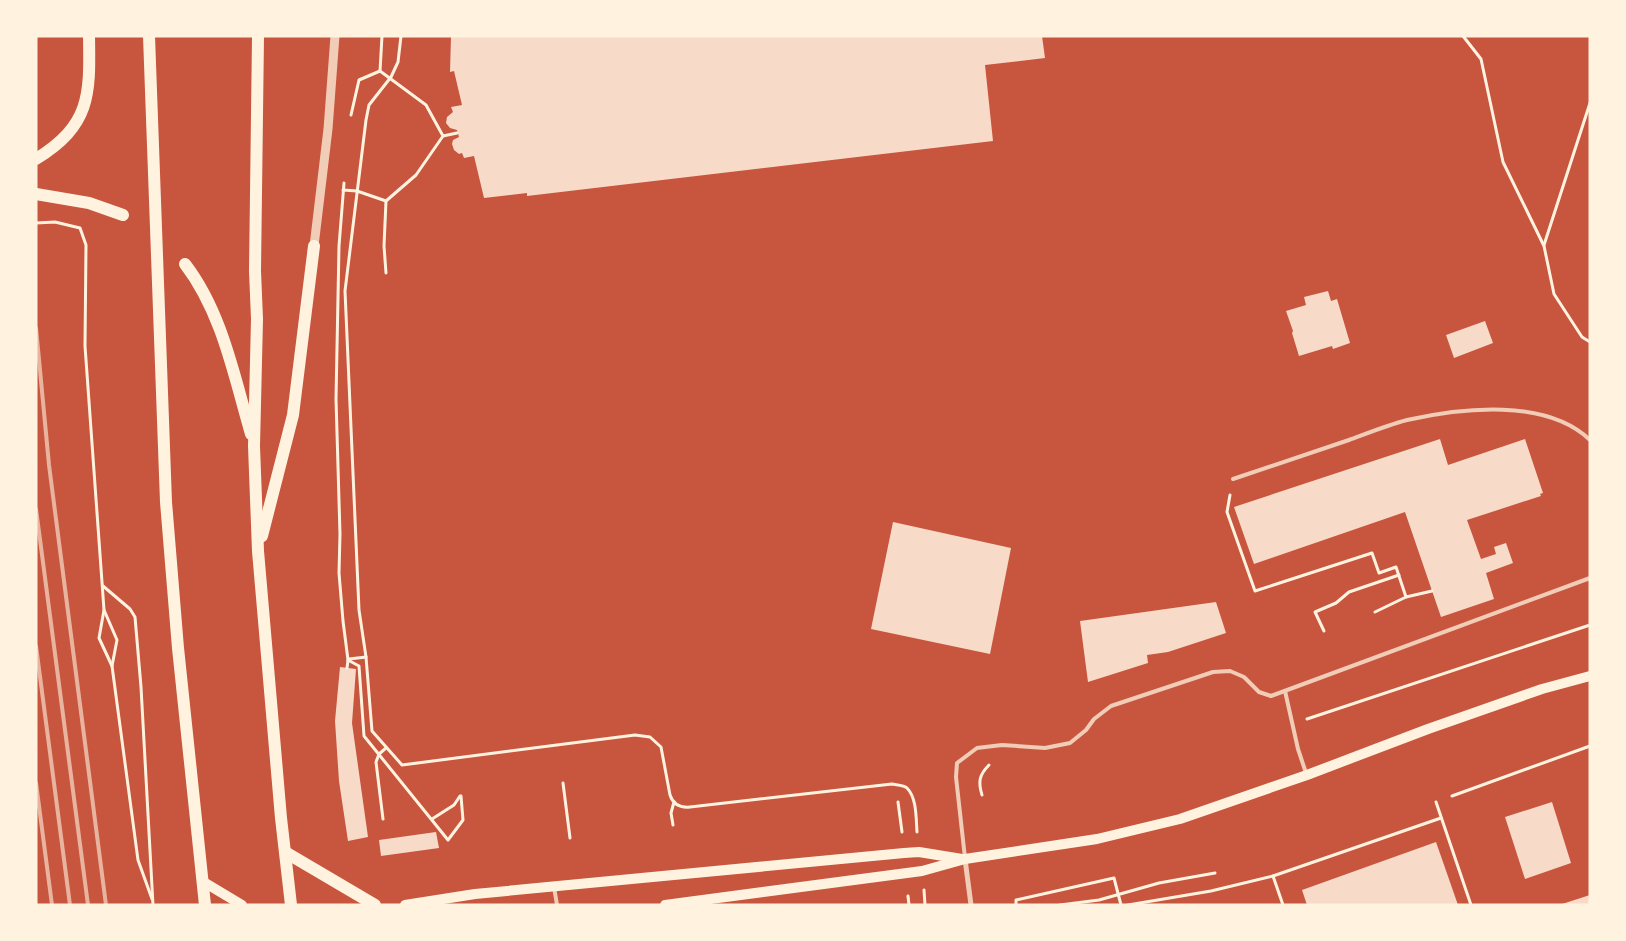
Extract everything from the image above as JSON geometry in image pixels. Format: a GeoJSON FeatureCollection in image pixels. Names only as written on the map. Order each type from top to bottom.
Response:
{"type":"FeatureCollection","features":[{"type":"Feature","properties":{"kind":"main road"},"geometry":{"type":"LineString","coordinates":[[36,158],[69,134],[82,112],[90,81],[89,36]]}},
{"type":"Feature","properties":{"kind":"main road"},"geometry":{"type":"LineString","coordinates":[[149,36],[166,502],[205,905]]}},
{"type":"Feature","properties":{"kind":"main road"},"geometry":{"type":"LineString","coordinates":[[258,36],[257,319],[254,446],[258,551],[285,852],[292,905]]}},
{"type":"Feature","properties":{"kind":"main road"},"geometry":{"type":"LineString","coordinates":[[36,194],[89,203],[123,215]]}},
{"type":"Feature","properties":{"kind":"main road"},"geometry":{"type":"LineString","coordinates":[[258,551],[293,415],[314,246]]}},
{"type":"Feature","properties":{"kind":"main road"},"geometry":{"type":"LineString","coordinates":[[185,264],[204,293],[224,341],[254,446]]}},
{"type":"Feature","properties":{"kind":"main road"},"geometry":{"type":"LineString","coordinates":[[665,905],[922,871],[965,859],[1097,839],[1171,822],[1307,775],[1428,729],[1542,689],[1590,676]]}},
{"type":"Feature","properties":{"kind":"main road"},"geometry":{"type":"LineString","coordinates":[[285,852],[375,905]]}},
{"type":"Feature","properties":{"kind":"main road"},"geometry":{"type":"LineString","coordinates":[[405,905],[475,894],[919,852],[965,859]]}},
{"type":"Feature","properties":{"kind":"main road"},"geometry":{"type":"LineString","coordinates":[[202,881],[242,905]]}},
{"type":"Feature","properties":{"kind":"street"},"geometry":{"type":"LineString","coordinates":[[314,246],[328,129],[335,36]]}},
{"type":"Feature","properties":{"kind":"street"},"geometry":{"type":"LineString","coordinates":[[965,859],[971,905]]}},
{"type":"Feature","properties":{"kind":"lane"},"geometry":{"type":"LineString","coordinates":[[1233,479],[1406,421],[1472,409],[1536,413],[1565,422],[1582,432],[1590,440]]}},
{"type":"Feature","properties":{"kind":"lane"},"geometry":{"type":"LineString","coordinates":[[965,859],[958,797],[957,763],[976,748],[1002,745],[1045,748],[1064,745],[1070,743],[1086,730],[1094,719],[1111,706],[1213,672],[1230,671],[1244,677],[1259,692],[1271,696],[1590,578]]}},
{"type":"Feature","properties":{"kind":"lane"},"geometry":{"type":"LineString","coordinates":[[1286,691],[1298,750],[1307,775]]}},
{"type":"Feature","properties":{"kind":"lane"},"geometry":{"type":"LineString","coordinates":[[554,886],[557,905]]}},
{"type":"Feature","properties":{"kind":"path"},"geometry":{"type":"LineString","coordinates":[[380,71],[382,36]]}},
{"type":"Feature","properties":{"kind":"path"},"geometry":{"type":"LineString","coordinates":[[401,36],[398,62],[390,77],[369,105],[356,191],[346,291],[359,610],[366,657],[372,731],[402,765],[635,735],[650,736],[661,747],[670,795],[674,802],[680,806],[690,807],[892,784],[904,786],[908,789],[915,809],[917,831]]}},
{"type":"Feature","properties":{"kind":"path"},"geometry":{"type":"LineString","coordinates":[[1463,36],[1481,59],[1503,162],[1544,246],[1554,294],[1582,336],[1590,342]]}},
{"type":"Feature","properties":{"kind":"path"},"geometry":{"type":"LineString","coordinates":[[380,71],[426,105],[443,136]]}},
{"type":"Feature","properties":{"kind":"path"},"geometry":{"type":"LineString","coordinates":[[351,116],[359,80],[380,71]]}},
{"type":"Feature","properties":{"kind":"path"},"geometry":{"type":"LineString","coordinates":[[1544,246],[1590,103]]}},
{"type":"Feature","properties":{"kind":"path"},"geometry":{"type":"LineString","coordinates":[[386,274],[384,246],[386,201],[416,175],[443,136],[457,133]]}},
{"type":"Feature","properties":{"kind":"path"},"geometry":{"type":"LineString","coordinates":[[344,181],[339,246],[336,399],[340,525],[339,573],[348,660],[347,668]]}},
{"type":"Feature","properties":{"kind":"path"},"geometry":{"type":"LineString","coordinates":[[343,190],[356,191],[386,201]]}},
{"type":"Feature","properties":{"kind":"path"},"geometry":{"type":"LineString","coordinates":[[36,222],[55,222],[80,228],[86,245],[85,346],[104,610],[99,638],[112,666],[138,860],[152,898]]}},
{"type":"Feature","properties":{"kind":"path"},"geometry":{"type":"LineString","coordinates":[[1227,512],[1255,591],[1372,553],[1380,573],[1396,567],[1406,597]]}},
{"type":"Feature","properties":{"kind":"path"},"geometry":{"type":"LineString","coordinates":[[1324,631],[1316,612],[1336,603],[1349,592],[1399,575]]}},
{"type":"Feature","properties":{"kind":"path"},"geometry":{"type":"LineString","coordinates":[[103,586],[130,609],[135,617],[141,687],[153,905]]}},
{"type":"Feature","properties":{"kind":"path"},"geometry":{"type":"LineString","coordinates":[[1374,612],[1406,597],[1432,591]]}},
{"type":"Feature","properties":{"kind":"path"},"geometry":{"type":"LineString","coordinates":[[104,610],[117,640],[112,666]]}},
{"type":"Feature","properties":{"kind":"path"},"geometry":{"type":"LineString","coordinates":[[1292,724],[1590,625]]}},
{"type":"Feature","properties":{"kind":"path"},"geometry":{"type":"LineString","coordinates":[[348,660],[366,657]]}},
{"type":"Feature","properties":{"kind":"path"},"geometry":{"type":"LineString","coordinates":[[348,660],[359,666],[364,736],[448,840],[463,820],[460,796],[454,805],[432,819]]}},
{"type":"Feature","properties":{"kind":"path"},"geometry":{"type":"LineString","coordinates":[[1452,796],[1590,746]]}},
{"type":"Feature","properties":{"kind":"path"},"geometry":{"type":"LineString","coordinates":[[383,818],[376,762],[379,754],[386,748]]}},
{"type":"Feature","properties":{"kind":"path"},"geometry":{"type":"LineString","coordinates":[[563,783],[570,838]]}},
{"type":"Feature","properties":{"kind":"path"},"geometry":{"type":"LineString","coordinates":[[673,825],[671,812],[674,802]]}},
{"type":"Feature","properties":{"kind":"path"},"geometry":{"type":"LineString","coordinates":[[898,802],[902,832]]}},
{"type":"Feature","properties":{"kind":"path"},"geometry":{"type":"LineString","coordinates":[[1436,802],[1471,905]]}},
{"type":"Feature","properties":{"kind":"path"},"geometry":{"type":"LineString","coordinates":[[1128,905],[1211,892],[1273,876],[1441,818]]}},
{"type":"Feature","properties":{"kind":"path"},"geometry":{"type":"LineString","coordinates":[[1060,905],[1099,900],[1159,883],[1215,873]]}},
{"type":"Feature","properties":{"kind":"path"},"geometry":{"type":"LineString","coordinates":[[1273,876],[1283,905]]}},
{"type":"Feature","properties":{"kind":"path"},"geometry":{"type":"LineString","coordinates":[[1016,905],[1016,900],[1114,878],[1121,905]]}},
{"type":"Feature","properties":{"kind":"path"},"geometry":{"type":"LineString","coordinates":[[924,894],[925,905]]}},
{"type":"Feature","properties":{"kind":"path"},"geometry":{"type":"LineString","coordinates":[[908,896],[909,905]]}},
{"type":"Feature","properties":{"kind":"building"},"geometry":{"type":"Polygon","coordinates":[[[451,36],[1042,36],[1045,58],[985,65],[993,141],[527,196],[527,193],[484,198],[474,156],[464,158],[462,153],[459,154],[454,150],[453,140],[459,137],[457,130],[450,128],[446,123],[447,117],[453,112],[451,107],[462,105],[454,71],[450,72],[451,36]]]}},
{"type":"Feature","properties":{"kind":"building"},"geometry":{"type":"Polygon","coordinates":[[[1328,291],[1331,301],[1337,299],[1350,343],[1333,349],[1332,346],[1299,356],[1286,311],[1306,305],[1304,297],[1328,291]]]}},
{"type":"Feature","properties":{"kind":"building"},"geometry":{"type":"Polygon","coordinates":[[[1485,321],[1493,343],[1454,358],[1446,335],[1485,321]]]}},
{"type":"Feature","properties":{"kind":"building"},"geometry":{"type":"Polygon","coordinates":[[[1440,439],[1448,465],[1525,439],[1543,493],[1540,494],[1541,496],[1467,520],[1481,559],[1496,554],[1494,547],[1506,543],[1513,563],[1486,573],[1494,599],[1441,617],[1405,512],[1254,564],[1234,507],[1440,439]]]}},
{"type":"Feature","properties":{"kind":"building"},"geometry":{"type":"Polygon","coordinates":[[[893,522],[1011,548],[990,654],[871,629],[893,522]]]}},
{"type":"Feature","properties":{"kind":"building"},"geometry":{"type":"Polygon","coordinates":[[[1216,602],[1226,633],[1168,652],[1147,655],[1148,663],[1088,682],[1080,621],[1216,602]]]}},
{"type":"Feature","properties":{"kind":"building"},"geometry":{"type":"Polygon","coordinates":[[[340,667],[356,669],[352,723],[368,837],[348,841],[339,781],[335,721],[340,667]]]}},
{"type":"Feature","properties":{"kind":"building"},"geometry":{"type":"Polygon","coordinates":[[[1552,802],[1571,863],[1525,879],[1505,817],[1552,802]]]}},
{"type":"Feature","properties":{"kind":"building"},"geometry":{"type":"Polygon","coordinates":[[[436,832],[439,848],[381,856],[379,840],[436,832]]]}},
{"type":"Feature","properties":{"kind":"building"},"geometry":{"type":"Polygon","coordinates":[[[1436,842],[1458,905],[1307,905],[1302,890],[1436,842]]]}},
{"type":"Feature","properties":{"kind":"building"},"geometry":{"type":"Polygon","coordinates":[[[1590,895],[1590,905],[1562,904],[1590,895]]]}},
{"type":"Feature","properties":{"kind":"railway"},"geometry":{"type":"LineString","coordinates":[[36,328],[49,465],[106,905]]}},
{"type":"Feature","properties":{"kind":"railway"},"geometry":{"type":"LineString","coordinates":[[36,509],[88,905]]}},
{"type":"Feature","properties":{"kind":"railway"},"geometry":{"type":"LineString","coordinates":[[36,646],[70,905]]}},
{"type":"Feature","properties":{"kind":"railway"},"geometry":{"type":"LineString","coordinates":[[36,783],[52,905]]}}]}
